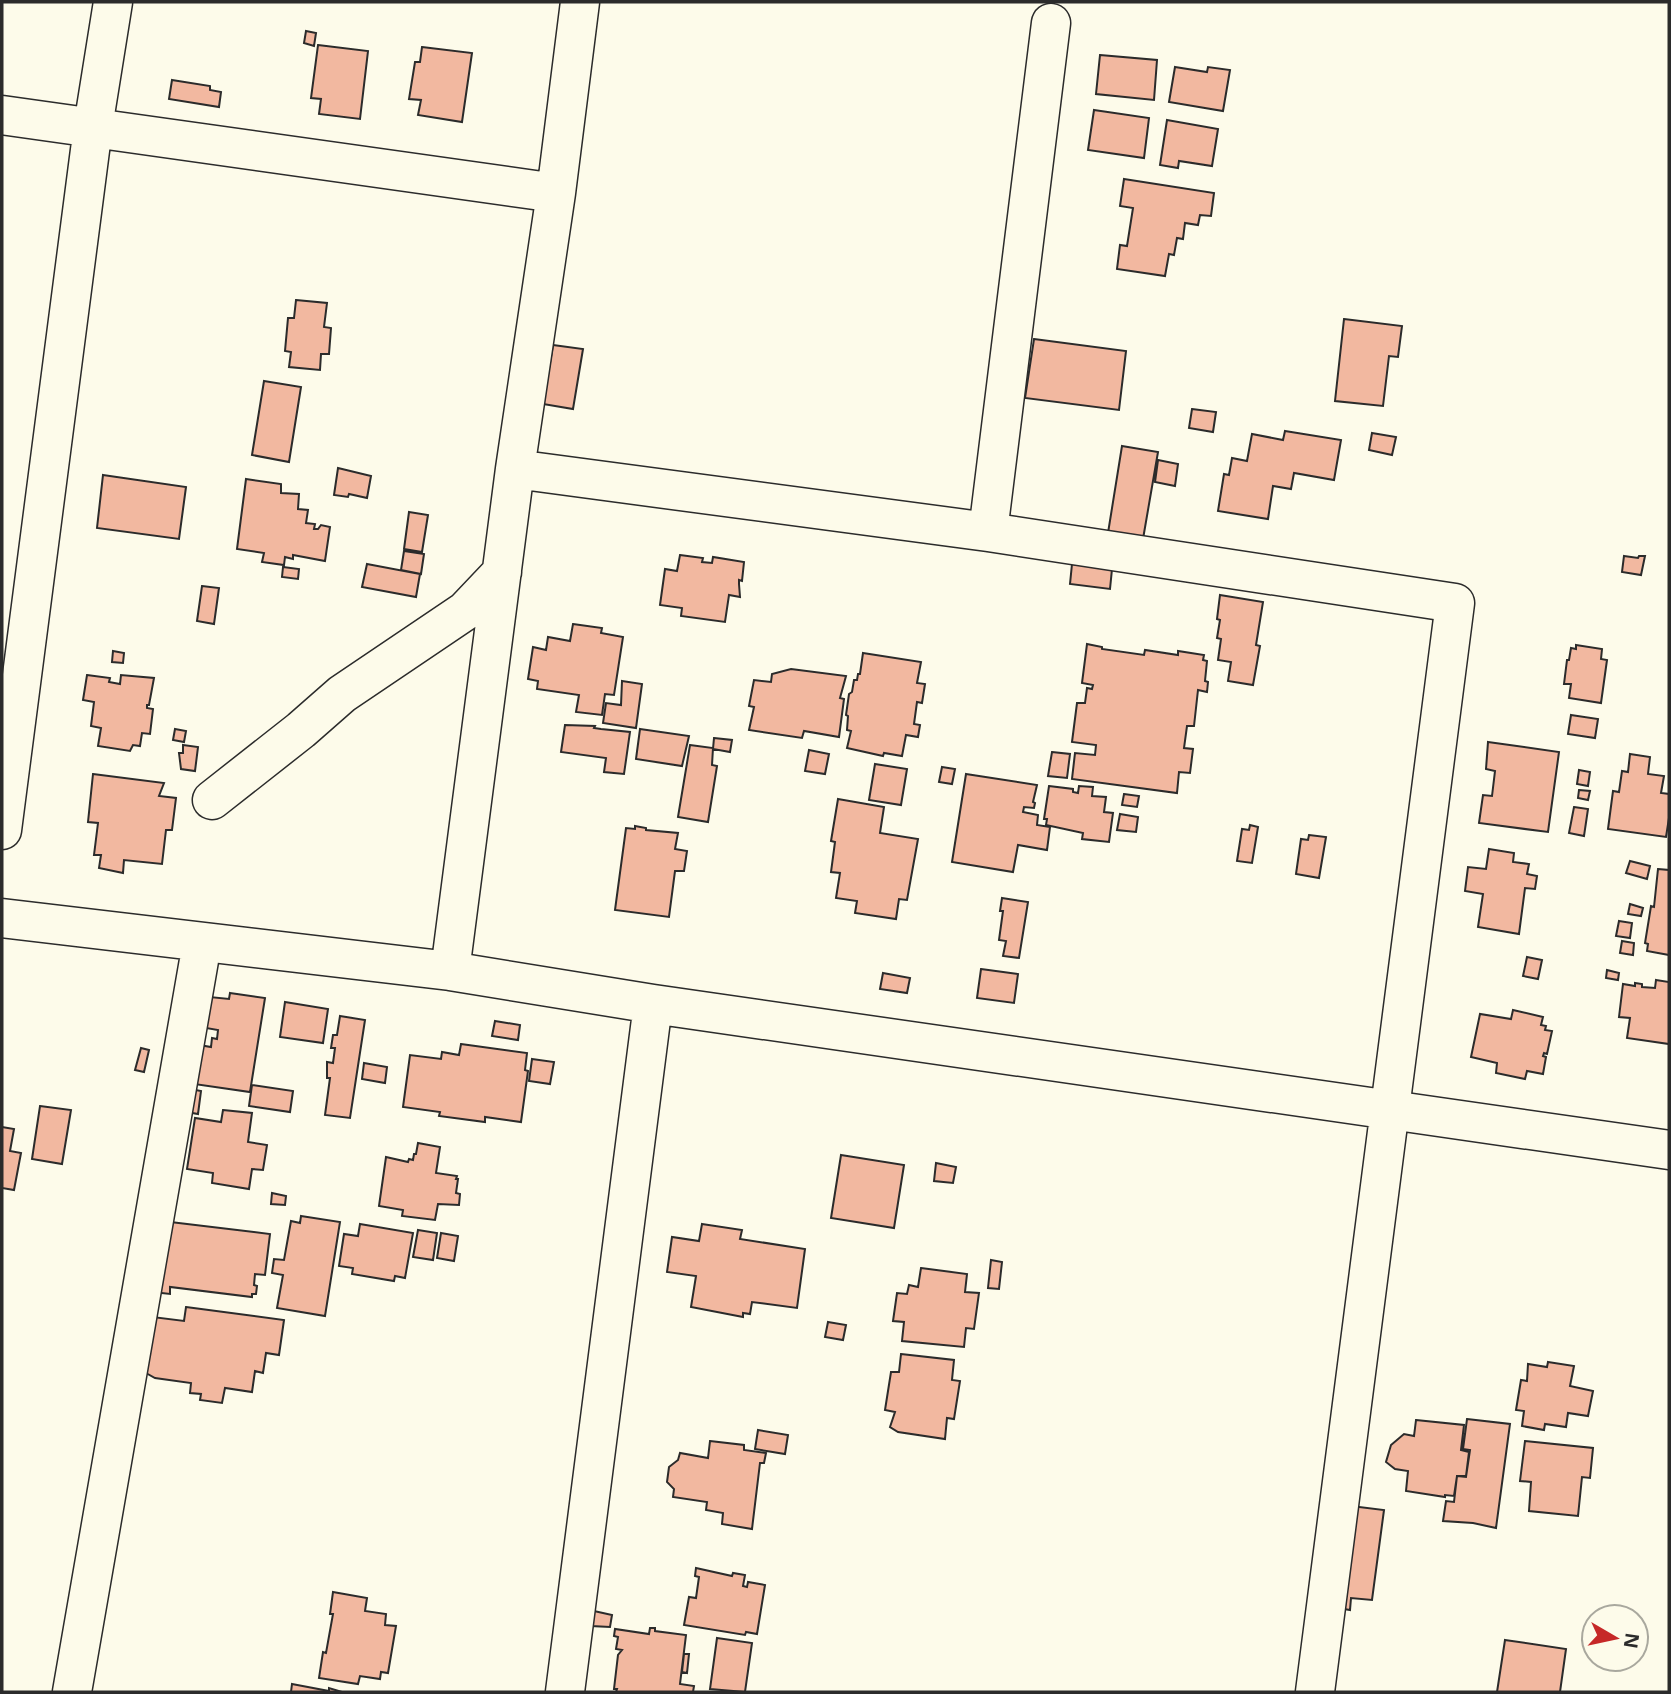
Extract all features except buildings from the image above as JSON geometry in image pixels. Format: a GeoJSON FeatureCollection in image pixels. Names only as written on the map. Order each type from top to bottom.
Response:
{"type":"FeatureCollection","features":[{"type":"Feature","properties":{"kind":"street"},"geometry":{"type":"LineString","coordinates":[[2,830],[93,127],[113,2]]}},
{"type":"Feature","properties":{"kind":"street"},"geometry":{"type":"LineString","coordinates":[[450,971],[515,469],[556,193],[580,2]]}},
{"type":"Feature","properties":{"kind":"street"},"geometry":{"type":"LineString","coordinates":[[988,532],[1051,23]]}},
{"type":"Feature","properties":{"kind":"street"},"geometry":{"type":"LineString","coordinates":[[2,115],[556,193]]}},
{"type":"Feature","properties":{"kind":"street"},"geometry":{"type":"LineString","coordinates":[[515,469],[988,532],[1455,603],[1315,1692]]}},
{"type":"Feature","properties":{"kind":"street"},"geometry":{"type":"LineString","coordinates":[[212,800],[342,694],[465,611],[502,572]]}},
{"type":"Feature","properties":{"kind":"street"},"geometry":{"type":"LineString","coordinates":[[2,918],[450,971],[653,1003],[1669,1150]]}},
{"type":"Feature","properties":{"kind":"street"},"geometry":{"type":"LineString","coordinates":[[72,1692],[202,943]]}},
{"type":"Feature","properties":{"kind":"street"},"geometry":{"type":"LineString","coordinates":[[565,1692],[653,1003]]}}]}
